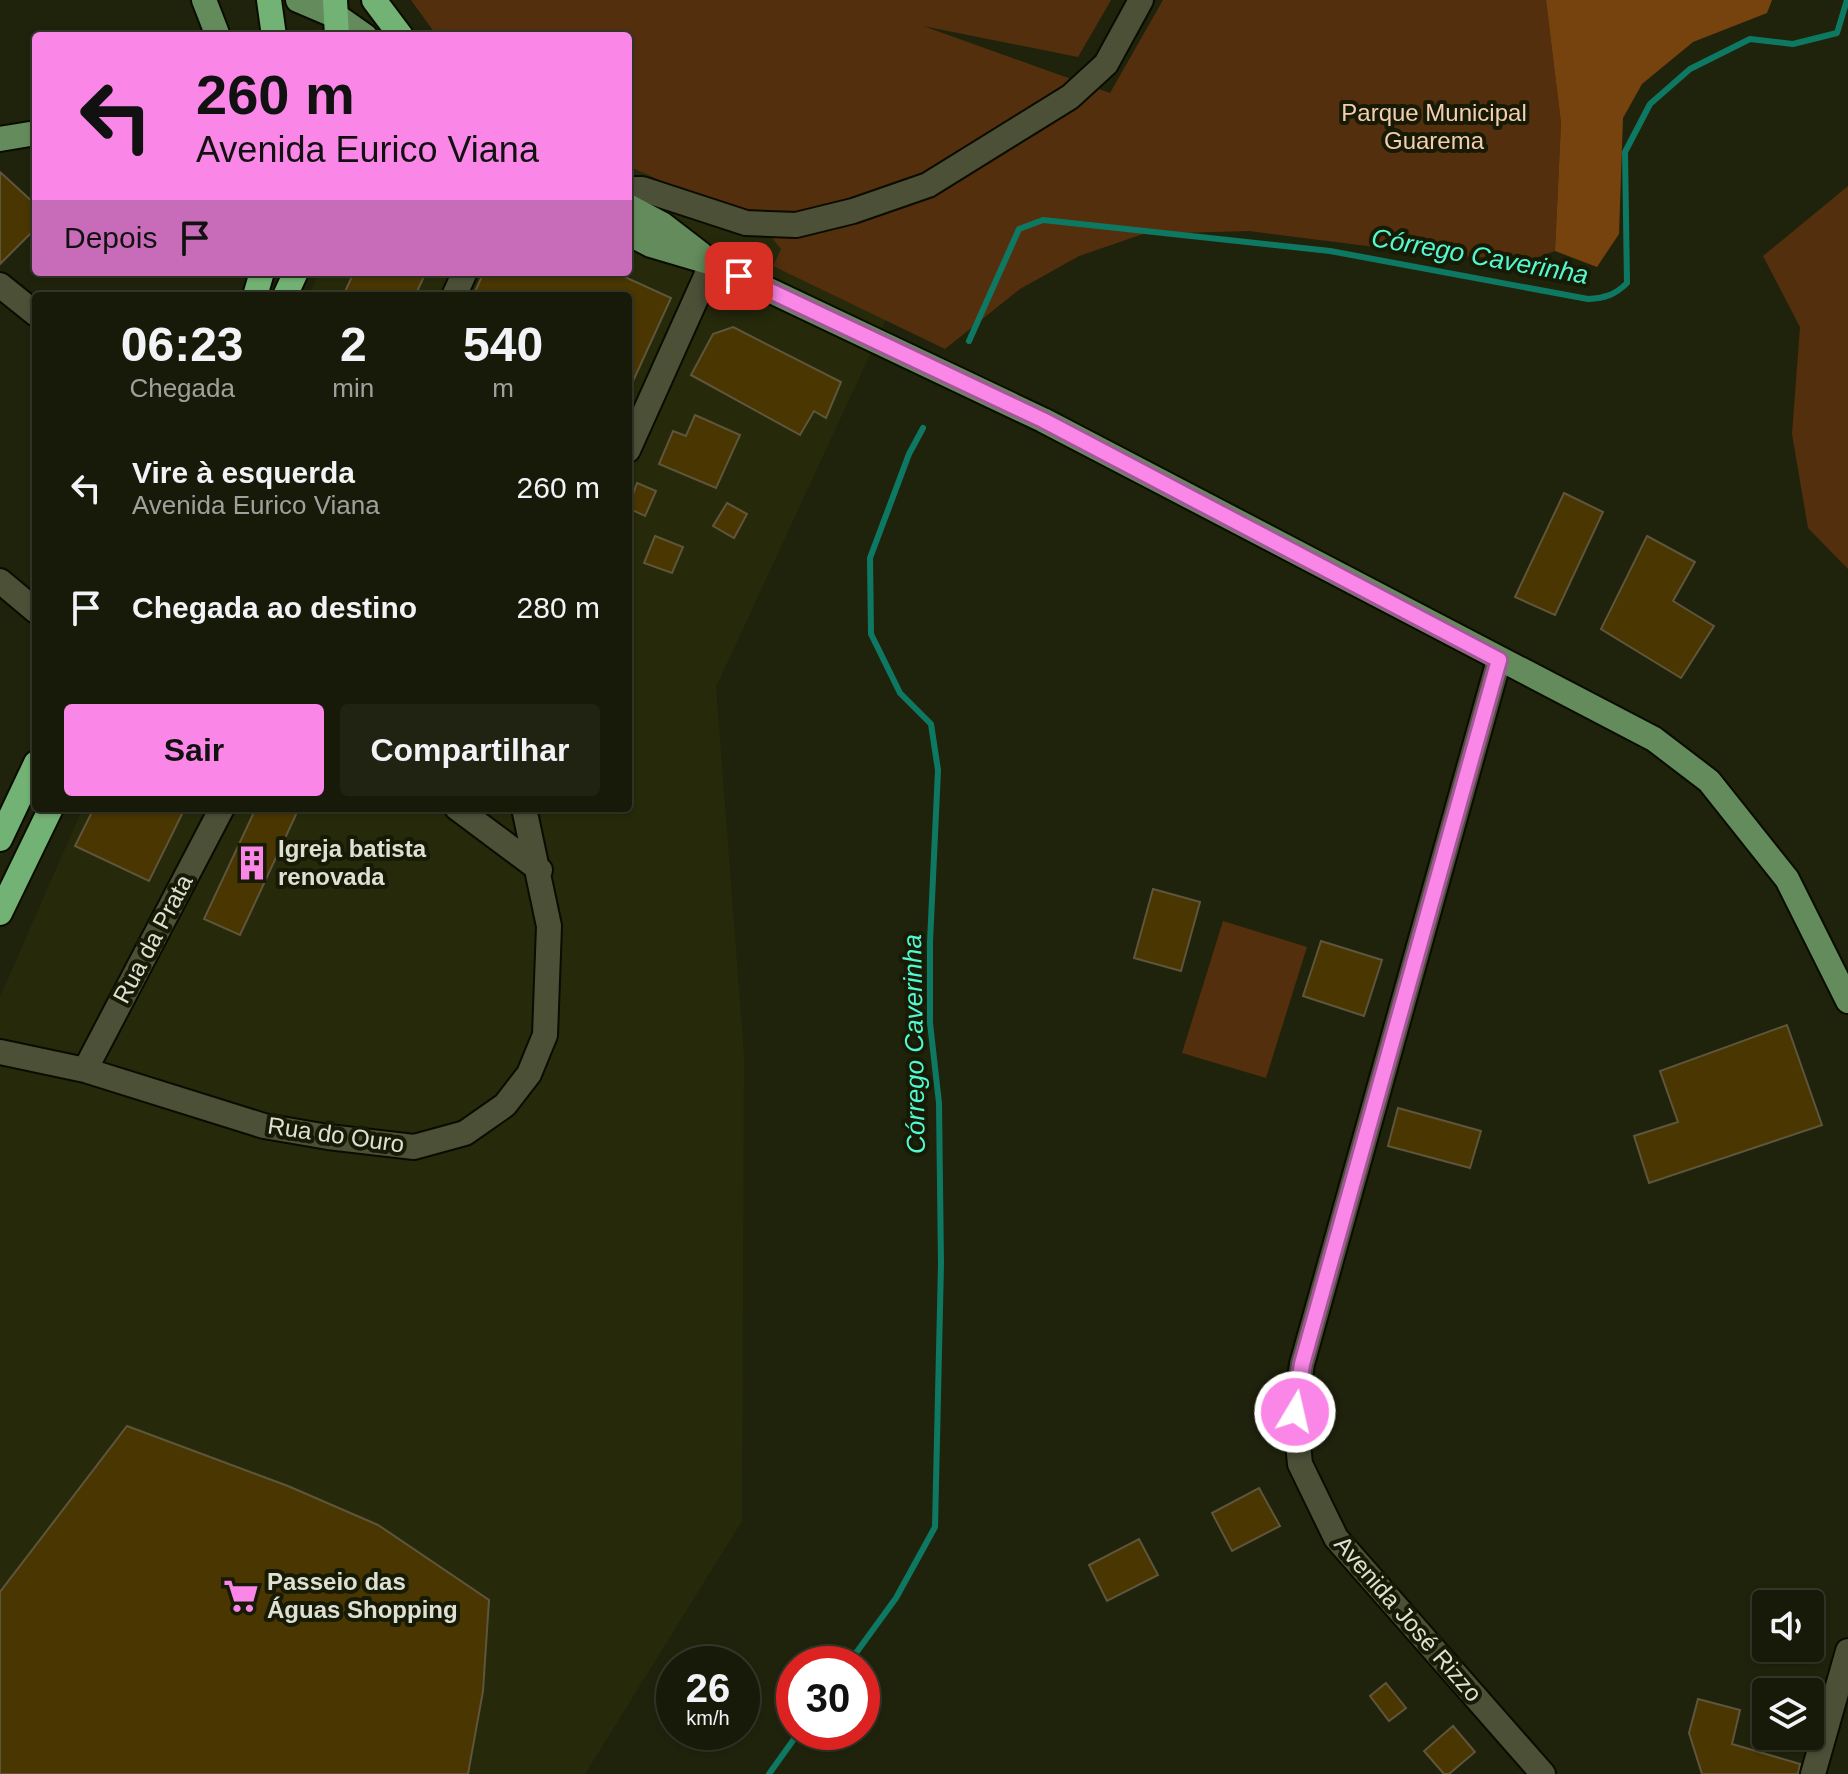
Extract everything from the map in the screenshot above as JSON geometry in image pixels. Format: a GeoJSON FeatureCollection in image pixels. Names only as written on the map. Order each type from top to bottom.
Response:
{"type":"FeatureCollection","features":[{"type":"Feature","properties":{"kind":"highway"},"geometry":{"type":"LineString","coordinates":[[269,0],[273,32]]}},
{"type":"Feature","properties":{"kind":"highway"},"geometry":{"type":"LineString","coordinates":[[374,0],[398,32]]}},
{"type":"Feature","properties":{"kind":"highway"},"geometry":{"type":"LineString","coordinates":[[0,839],[32,771]]}},
{"type":"Feature","properties":{"kind":"highway"},"geometry":{"type":"LineString","coordinates":[[0,913],[49,812]]}},
{"type":"Feature","properties":{"kind":"main road"},"geometry":{"type":"LineString","coordinates":[[204,0],[216,32]]}},
{"type":"Feature","properties":{"kind":"main road"},"geometry":{"type":"LineString","coordinates":[[298,0],[359,32]]}},
{"type":"Feature","properties":{"kind":"main road"},"geometry":{"type":"LineString","coordinates":[[0,139],[32,134]]}},
{"type":"Feature","properties":{"kind":"main road"},"geometry":{"type":"LineString","coordinates":[[632,208],[662,224],[712,263]]}},
{"type":"Feature","properties":{"kind":"main road"},"geometry":{"type":"LineString","coordinates":[[632,235],[651,245],[712,263],[1043,420],[1654,739],[1709,781],[1787,879],[1848,1001]]}},
{"type":"Feature","properties":{"kind":"street"},"geometry":{"type":"LineString","coordinates":[[632,189],[642,189],[746,223],[796,225],[853,211],[928,185],[1070,97],[1106,64],[1141,0]]}},
{"type":"Feature","properties":{"kind":"street"},"geometry":{"type":"LineString","coordinates":[[632,441],[712,263]]}},
{"type":"Feature","properties":{"kind":"street"},"geometry":{"type":"LineString","coordinates":[[0,285],[32,311]]}},
{"type":"Feature","properties":{"kind":"street"},"geometry":{"type":"LineString","coordinates":[[0,581],[32,608]]}},
{"type":"Feature","properties":{"kind":"street","name":"Avenida José Rizzo"},"geometry":{"type":"LineString","coordinates":[[1499,660],[1302,1364],[1295,1412],[1300,1464],[1336,1538],[1543,1774]]}},
{"type":"Feature","properties":{"kind":"street","name":"Rua da Prata"},"geometry":{"type":"LineString","coordinates":[[85,1070],[220,812]]}},
{"type":"Feature","properties":{"kind":"street"},"geometry":{"type":"LineString","coordinates":[[462,812],[540,870]]}},
{"type":"Feature","properties":{"kind":"street","name":"Rua do Ouro"},"geometry":{"type":"LineString","coordinates":[[0,1052],[85,1070],[264,1126],[414,1147],[465,1133],[505,1105],[529,1074],[545,1035],[549,926],[540,870],[525,812]]}},
{"type":"Feature","properties":{"kind":"street"},"geometry":{"type":"LineString","coordinates":[[1813,1774],[1848,1651]]}},
{"type":"Feature","properties":{"kind":"shaded area"},"geometry":{"type":"Polygon","coordinates":[[[1546,0],[1772,0],[1767,13],[1693,42],[1642,84],[1623,118],[1619,234],[1597,267],[1555,251],[1561,123],[1546,0]]]}},
{"type":"Feature","properties":{"kind":"shaded area"},"geometry":{"type":"Polygon","coordinates":[[[632,168],[762,225],[781,249],[774,266],[886,320],[716,687],[744,1055],[742,1521],[664,1646],[656,1646],[656,1660],[585,1774],[0,1774],[0,997],[81,812],[632,812],[632,292],[311,292],[317,276],[632,276],[632,168]]]}},
{"type":"Feature","properties":{"kind":"green space","name":"Parque Municipal Guarema"},"geometry":{"type":"Polygon","coordinates":[[[411,0],[1111,0],[1078,57],[923,26],[1110,93],[1163,0],[1546,0],[1561,123],[1555,251],[1530,260],[1439,255],[1249,231],[1143,234],[1079,256],[1020,289],[945,349],[773,266],[781,249],[761,225],[632,168],[632,32],[434,32],[411,0]]]}},
{"type":"Feature","properties":{"kind":"green space"},"geometry":{"type":"Polygon","coordinates":[[[1848,186],[1848,569],[1808,528],[1792,434],[1800,327],[1763,256],[1848,186]]]}},
{"type":"Feature","properties":{"kind":"green space"},"geometry":{"type":"Polygon","coordinates":[[[1223,921],[1307,947],[1266,1078],[1182,1053],[1223,921]]]}},
{"type":"Feature","properties":{"kind":"building"},"geometry":{"type":"Polygon","coordinates":[[[0,172],[32,201],[32,232],[0,264],[0,172]]]}},
{"type":"Feature","properties":{"kind":"building"},"geometry":{"type":"Polygon","coordinates":[[[352,276],[424,276],[417,292],[345,292],[352,276]]]}},
{"type":"Feature","properties":{"kind":"building"},"geometry":{"type":"Polygon","coordinates":[[[482,276],[623,276],[671,298],[632,383],[632,292],[475,292],[482,276]]]}},
{"type":"Feature","properties":{"kind":"building"},"geometry":{"type":"Polygon","coordinates":[[[733,327],[841,382],[826,418],[814,411],[800,435],[691,375],[713,334],[733,327]]]}},
{"type":"Feature","properties":{"kind":"building"},"geometry":{"type":"Polygon","coordinates":[[[695,415],[740,435],[716,488],[659,464],[673,431],[686,436],[695,415]]]}},
{"type":"Feature","properties":{"kind":"building"},"geometry":{"type":"Polygon","coordinates":[[[637,483],[656,491],[645,516],[632,510],[637,483]]]}},
{"type":"Feature","properties":{"kind":"building"},"geometry":{"type":"Polygon","coordinates":[[[1564,493],[1603,512],[1555,615],[1515,597],[1564,493]]]}},
{"type":"Feature","properties":{"kind":"building"},"geometry":{"type":"Polygon","coordinates":[[[727,503],[747,514],[734,538],[713,526],[727,503]]]}},
{"type":"Feature","properties":{"kind":"building"},"geometry":{"type":"Polygon","coordinates":[[[655,536],[683,547],[672,573],[644,563],[655,536]]]}},
{"type":"Feature","properties":{"kind":"building"},"geometry":{"type":"Polygon","coordinates":[[[1647,536],[1695,562],[1673,601],[1714,626],[1681,678],[1601,629],[1647,536]]]}},
{"type":"Feature","properties":{"kind":"building"},"geometry":{"type":"Polygon","coordinates":[[[92,812],[183,812],[149,881],[75,846],[92,812]]]}},
{"type":"Feature","properties":{"kind":"building","name":"Igreja batista renovada"},"geometry":{"type":"Polygon","coordinates":[[[254,812],[297,812],[240,935],[204,919],[254,812]]]}},
{"type":"Feature","properties":{"kind":"building"},"geometry":{"type":"Polygon","coordinates":[[[1153,889],[1200,902],[1181,971],[1134,958],[1153,889]]]}},
{"type":"Feature","properties":{"kind":"building"},"geometry":{"type":"Polygon","coordinates":[[[1321,941],[1382,960],[1364,1016],[1303,996],[1321,941]]]}},
{"type":"Feature","properties":{"kind":"building"},"geometry":{"type":"Polygon","coordinates":[[[1787,1025],[1822,1125],[1649,1183],[1634,1136],[1678,1122],[1660,1071],[1787,1025]]]}},
{"type":"Feature","properties":{"kind":"building"},"geometry":{"type":"Polygon","coordinates":[[[1398,1108],[1481,1131],[1470,1168],[1388,1146],[1398,1108]]]}},
{"type":"Feature","properties":{"kind":"building","name":"Passeio das Águas Shopping"},"geometry":{"type":"Polygon","coordinates":[[[127,1426],[288,1486],[378,1525],[489,1600],[483,1691],[468,1774],[0,1774],[0,1592],[127,1426]]]}},
{"type":"Feature","properties":{"kind":"building"},"geometry":{"type":"Polygon","coordinates":[[[1259,1488],[1280,1526],[1232,1551],[1212,1513],[1259,1488]]]}},
{"type":"Feature","properties":{"kind":"building"},"geometry":{"type":"Polygon","coordinates":[[[1139,1539],[1158,1575],[1107,1601],[1089,1565],[1139,1539]]]}},
{"type":"Feature","properties":{"kind":"building"},"geometry":{"type":"Polygon","coordinates":[[[1386,1683],[1406,1708],[1389,1721],[1370,1696],[1386,1683]]]}},
{"type":"Feature","properties":{"kind":"building"},"geometry":{"type":"Polygon","coordinates":[[[1698,1699],[1740,1710],[1732,1744],[1800,1764],[1798,1774],[1702,1774],[1689,1733],[1698,1699]]]}},
{"type":"Feature","properties":{"kind":"building"},"geometry":{"type":"Polygon","coordinates":[[[1453,1726],[1475,1752],[1449,1774],[1444,1774],[1424,1751],[1453,1726]]]}},
{"type":"Feature","properties":{"kind":"waterway","name":"Córrego Caverinha"},"geometry":{"type":"LineString","coordinates":[[969,341],[1019,229],[1043,220],[1330,251],[1588,299],[1609,295],[1627,283],[1625,152],[1650,104],[1690,69],[1750,39],[1793,44],[1837,33],[1847,0]]}},
{"type":"Feature","properties":{"kind":"waterway","name":"Córrego Caverinha"},"geometry":{"type":"LineString","coordinates":[[861,1646],[896,1598],[935,1527],[941,1264],[939,1103],[930,1023],[930,942],[938,770],[931,724],[900,693],[871,634],[870,558],[909,454],[923,428]]}},
{"type":"Feature","properties":{"kind":"waterway","name":"Córrego Caverinha"},"geometry":{"type":"LineString","coordinates":[[769,1774],[786,1750]]}},
{"type":"Feature","properties":{"kind":"place","name":"Igreja batista renovada"},"geometry":{"type":"Point","coordinates":[252,863]}},
{"type":"Feature","properties":{"kind":"place","name":"Passeio das Águas Shopping"},"geometry":{"type":"Point","coordinates":[241,1596]}},
{"type":"Feature","properties":{"kind":"route"},"geometry":{"type":"LineString","coordinates":[[739,276],[1043,420],[1499,660],[1302,1364],[1295,1412]]}}]}
